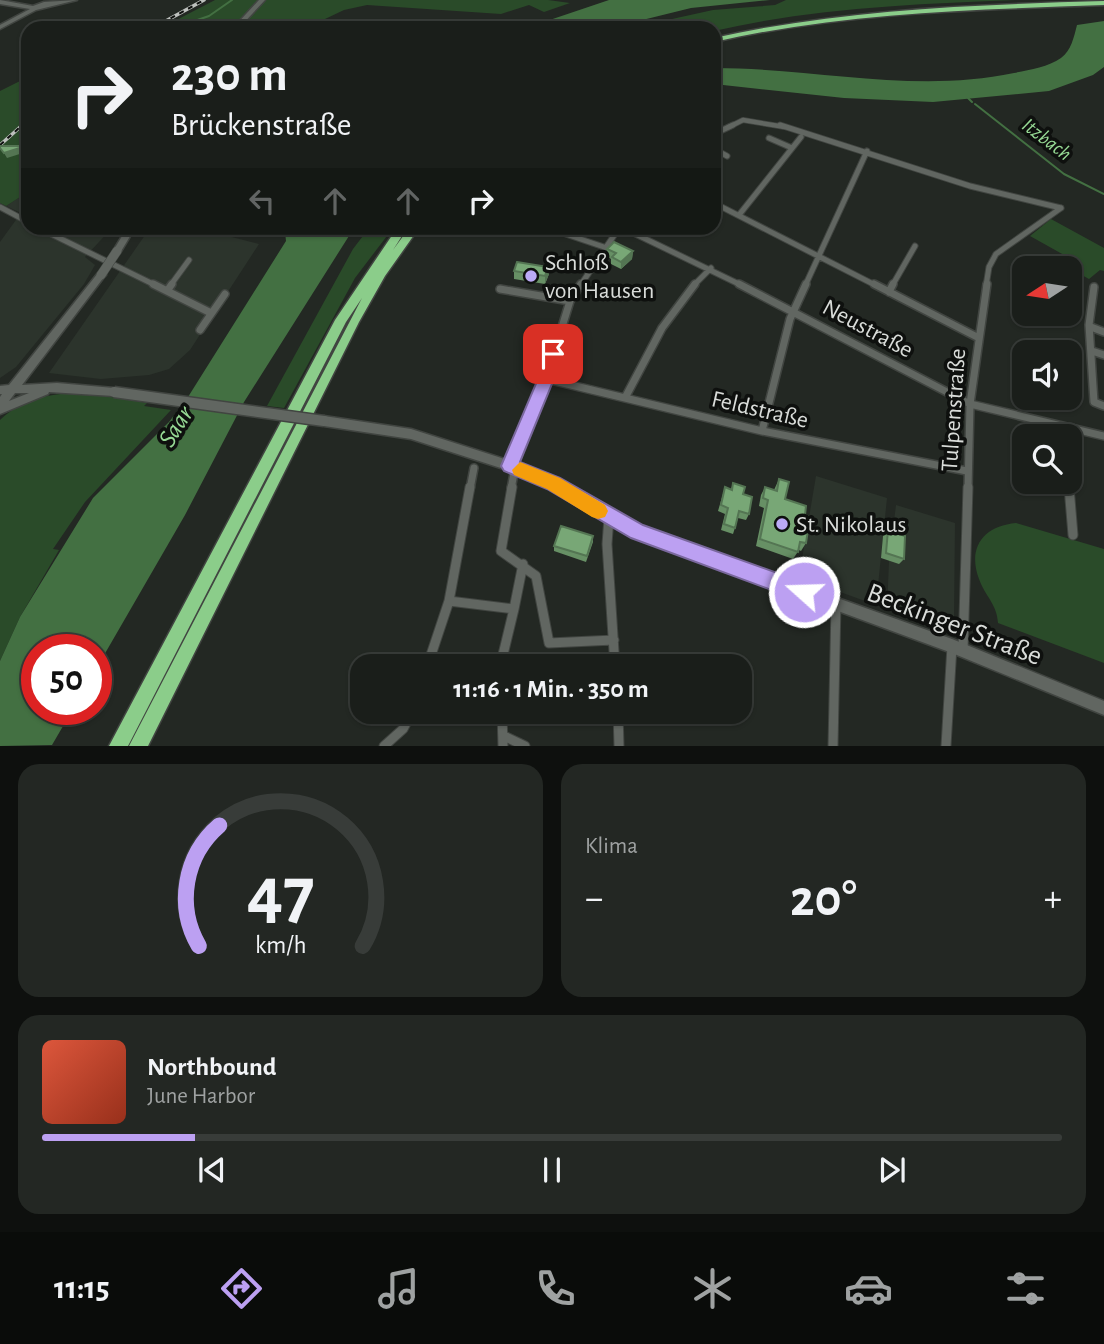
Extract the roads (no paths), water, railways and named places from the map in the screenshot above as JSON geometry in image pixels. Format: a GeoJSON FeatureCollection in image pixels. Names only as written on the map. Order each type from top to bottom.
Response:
{"type":"FeatureCollection","features":[{"type":"Feature","properties":{"kind":"highway"},"geometry":{"type":"LineString","coordinates":[[721,37],[846,13],[1095,0]]}},
{"type":"Feature","properties":{"kind":"highway"},"geometry":{"type":"LineString","coordinates":[[721,37],[849,17],[1104,3]]}},
{"type":"Feature","properties":{"kind":"highway"},"geometry":{"type":"LineString","coordinates":[[118,746],[341,320],[397,235]]}},
{"type":"Feature","properties":{"kind":"highway"},"geometry":{"type":"LineString","coordinates":[[138,746],[353,322],[381,274],[409,235]]}},
{"type":"Feature","properties":{"kind":"main road"},"geometry":{"type":"LineString","coordinates":[[0,2],[26,6],[74,0]]}},
{"type":"Feature","properties":{"kind":"main road"},"geometry":{"type":"LineString","coordinates":[[242,21],[262,0]]}},
{"type":"Feature","properties":{"kind":"main road"},"geometry":{"type":"LineString","coordinates":[[0,27],[42,5]]}},
{"type":"Feature","properties":{"kind":"main road"},"geometry":{"type":"LineString","coordinates":[[0,405],[101,275],[127,235]]}},
{"type":"Feature","properties":{"kind":"main road"},"geometry":{"type":"LineString","coordinates":[[0,387],[34,362]]}},
{"type":"Feature","properties":{"kind":"main road"},"geometry":{"type":"LineString","coordinates":[[0,387],[57,387]]}},
{"type":"Feature","properties":{"kind":"main road"},"geometry":{"type":"LineString","coordinates":[[0,410],[22,398],[57,387]]}},
{"type":"Feature","properties":{"kind":"main road","name":"Beckinger Straße"},"geometry":{"type":"LineString","coordinates":[[57,387],[114,392],[395,430],[477,462],[512,467],[575,495],[638,532],[958,648],[1104,708]]}},
{"type":"Feature","properties":{"kind":"street"},"geometry":{"type":"LineString","coordinates":[[721,130],[736,121],[756,120],[805,131],[867,151],[794,311],[762,431]]}},
{"type":"Feature","properties":{"kind":"street"},"geometry":{"type":"LineString","coordinates":[[739,215],[801,136]]}},
{"type":"Feature","properties":{"kind":"street"},"geometry":{"type":"LineString","coordinates":[[769,138],[792,148]]}},
{"type":"Feature","properties":{"kind":"street","name":"Tulpenstraße"},"geometry":{"type":"LineString","coordinates":[[867,151],[970,186],[1061,208],[991,260],[977,337],[970,404],[958,648],[946,746]]}},
{"type":"Feature","properties":{"kind":"street"},"geometry":{"type":"LineString","coordinates":[[721,152],[729,155],[721,160]]}},
{"type":"Feature","properties":{"kind":"street"},"geometry":{"type":"LineString","coordinates":[[721,206],[977,337]]}},
{"type":"Feature","properties":{"kind":"street"},"geometry":{"type":"LineString","coordinates":[[0,207],[21,218]]}},
{"type":"Feature","properties":{"kind":"street"},"geometry":{"type":"LineString","coordinates":[[53,235],[211,313]]}},
{"type":"Feature","properties":{"kind":"street"},"geometry":{"type":"LineString","coordinates":[[569,235],[604,247]]}},
{"type":"Feature","properties":{"kind":"street"},"geometry":{"type":"LineString","coordinates":[[614,640],[549,643],[539,581],[523,564],[501,551],[512,467],[546,379],[570,301],[604,247],[615,235]]}},
{"type":"Feature","properties":{"kind":"street","name":"Neustraße"},"geometry":{"type":"LineString","coordinates":[[637,235],[710,268],[970,404],[1039,424]]}},
{"type":"Feature","properties":{"kind":"street"},"geometry":{"type":"LineString","coordinates":[[889,292],[915,246]]}},
{"type":"Feature","properties":{"kind":"street"},"geometry":{"type":"LineString","coordinates":[[167,291],[188,260]]}},
{"type":"Feature","properties":{"kind":"street"},"geometry":{"type":"LineString","coordinates":[[626,396],[642,361],[689,290],[710,268]]}},
{"type":"Feature","properties":{"kind":"street"},"geometry":{"type":"LineString","coordinates":[[1094,287],[1091,294],[1094,401],[1104,406]]}},
{"type":"Feature","properties":{"kind":"street"},"geometry":{"type":"LineString","coordinates":[[500,289],[570,301]]}},
{"type":"Feature","properties":{"kind":"street"},"geometry":{"type":"LineString","coordinates":[[200,330],[225,294]]}},
{"type":"Feature","properties":{"kind":"street"},"geometry":{"type":"LineString","coordinates":[[1091,327],[1104,332]]}},
{"type":"Feature","properties":{"kind":"street"},"geometry":{"type":"LineString","coordinates":[[1092,351],[1104,355]]}},
{"type":"Feature","properties":{"kind":"street"},"geometry":{"type":"LineString","coordinates":[[1093,376],[1104,379]]}},
{"type":"Feature","properties":{"kind":"street","name":"Feldstraße"},"geometry":{"type":"LineString","coordinates":[[546,379],[626,396],[762,431],[967,471]]}},
{"type":"Feature","properties":{"kind":"street","name":"Neustraße"},"geometry":{"type":"LineString","coordinates":[[1082,433],[1104,436]]}},
{"type":"Feature","properties":{"kind":"street"},"geometry":{"type":"LineString","coordinates":[[431,654],[449,601],[477,462]]}},
{"type":"Feature","properties":{"kind":"street"},"geometry":{"type":"LineString","coordinates":[[1069,494],[1073,535]]}},
{"type":"Feature","properties":{"kind":"street"},"geometry":{"type":"LineString","coordinates":[[609,517],[607,544],[615,654]]}},
{"type":"Feature","properties":{"kind":"street"},"geometry":{"type":"LineString","coordinates":[[503,654],[523,564]]}},
{"type":"Feature","properties":{"kind":"street"},"geometry":{"type":"LineString","coordinates":[[449,601],[514,609]]}},
{"type":"Feature","properties":{"kind":"street"},"geometry":{"type":"LineString","coordinates":[[833,746],[836,604]]}},
{"type":"Feature","properties":{"kind":"street"},"geometry":{"type":"LineString","coordinates":[[384,746],[406,724]]}},
{"type":"Feature","properties":{"kind":"street"},"geometry":{"type":"LineString","coordinates":[[618,724],[619,746]]}},
{"type":"Feature","properties":{"kind":"street"},"geometry":{"type":"LineString","coordinates":[[503,741],[525,746]]}},
{"type":"Feature","properties":{"kind":"water"},"geometry":{"type":"Polygon","coordinates":[[[609,0],[770,0],[691,8],[638,21],[547,21],[609,0]]]}},
{"type":"Feature","properties":{"kind":"water"},"geometry":{"type":"Polygon","coordinates":[[[1104,21],[1104,67],[1093,75],[1049,91],[933,102],[844,98],[721,85],[721,68],[902,81],[977,79],[1014,73],[1038,68],[1064,55],[1070,48],[1077,25],[1104,21]]]}},
{"type":"Feature","properties":{"kind":"water","name":"Saar"},"geometry":{"type":"Polygon","coordinates":[[[285,235],[350,235],[244,402],[185,515],[112,641],[112,634],[21,634],[21,725],[64,725],[52,745],[0,746],[0,661],[20,617],[93,498],[169,422],[188,397],[286,241],[285,235]]]}},
{"type":"Feature","properties":{"kind":"waterway"},"geometry":{"type":"LineString","coordinates":[[194,21],[209,16],[232,0]]}},
{"type":"Feature","properties":{"kind":"waterway","name":"Itzbach"},"geometry":{"type":"LineString","coordinates":[[968,98],[972,102]]}},
{"type":"Feature","properties":{"kind":"waterway","name":"Itzbach"},"geometry":{"type":"LineString","coordinates":[[975,104],[1064,174],[1104,194]]}},
{"type":"Feature","properties":{"kind":"railway"},"geometry":{"type":"LineString","coordinates":[[166,21],[204,0]]}},
{"type":"Feature","properties":{"kind":"railway"},"geometry":{"type":"LineString","coordinates":[[0,145],[21,126]]}},
{"type":"Feature","properties":{"kind":"place","name":"Schloß von Hausen"},"geometry":{"type":"Point","coordinates":[531,276]}},
{"type":"Feature","properties":{"kind":"place","name":"St. Nikolaus"},"geometry":{"type":"Point","coordinates":[782,524]}}]}
